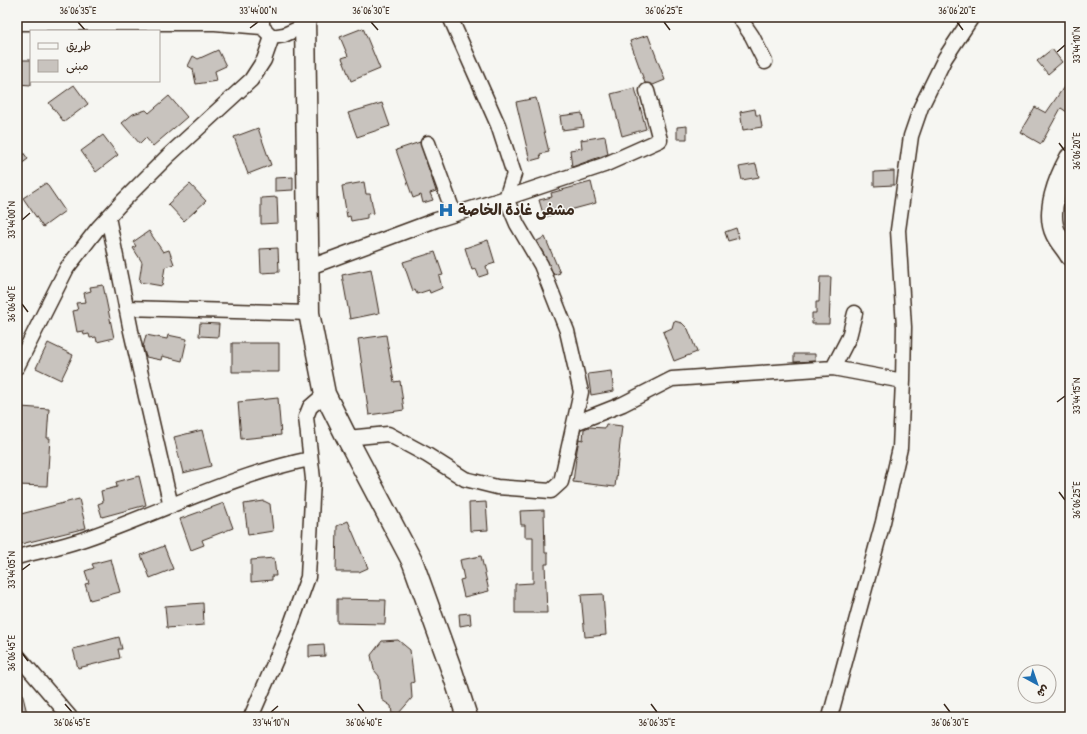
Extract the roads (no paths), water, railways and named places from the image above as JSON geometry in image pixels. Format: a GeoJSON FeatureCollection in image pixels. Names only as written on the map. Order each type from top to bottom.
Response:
{"type":"FeatureCollection","features":[{"type":"Feature","properties":{"kind":"main road"},"geometry":{"type":"LineString","coordinates":[[306,21],[310,267],[309,313],[325,394],[413,563],[467,717]]}},
{"type":"Feature","properties":{"kind":"main road"},"geometry":{"type":"LineString","coordinates":[[1070,158],[1061,174],[1052,207],[1055,233],[1070,255]]}},
{"type":"Feature","properties":{"kind":"street"},"geometry":{"type":"LineString","coordinates":[[347,438],[388,434],[427,455],[466,479],[497,487],[551,491],[561,482],[581,392],[566,331],[541,265],[517,224],[506,198],[514,174],[498,125],[450,17]]}},
{"type":"Feature","properties":{"kind":"street"},"geometry":{"type":"LineString","coordinates":[[739,17],[752,36],[765,62]]}},
{"type":"Feature","properties":{"kind":"street"},"geometry":{"type":"LineString","coordinates":[[830,717],[900,448],[904,327],[898,230],[911,136],[921,107],[945,58],[972,17]]}},
{"type":"Feature","properties":{"kind":"street"},"geometry":{"type":"LineString","coordinates":[[17,23],[215,23],[265,27],[284,35],[306,21]]}},
{"type":"Feature","properties":{"kind":"street"},"geometry":{"type":"LineString","coordinates":[[17,367],[20,350],[66,268],[108,217],[168,156],[251,80],[264,60],[265,27]]}},
{"type":"Feature","properties":{"kind":"street"},"geometry":{"type":"LineString","coordinates":[[310,267],[454,214],[604,165],[660,140],[647,91]]}},
{"type":"Feature","properties":{"kind":"street"},"geometry":{"type":"LineString","coordinates":[[428,143],[454,214]]}},
{"type":"Feature","properties":{"kind":"street"},"geometry":{"type":"LineString","coordinates":[[108,217],[126,308],[171,506]]}},
{"type":"Feature","properties":{"kind":"street"},"geometry":{"type":"LineString","coordinates":[[126,308],[309,313]]}},
{"type":"Feature","properties":{"kind":"street"},"geometry":{"type":"LineString","coordinates":[[833,368],[849,337],[855,313]]}},
{"type":"Feature","properties":{"kind":"street"},"geometry":{"type":"LineString","coordinates":[[574,423],[624,404],[672,379],[833,368],[903,381]]}},
{"type":"Feature","properties":{"kind":"street"},"geometry":{"type":"LineString","coordinates":[[251,717],[290,628],[308,577],[313,479],[306,417],[310,407],[325,394]]}},
{"type":"Feature","properties":{"kind":"street"},"geometry":{"type":"LineString","coordinates":[[17,557],[86,539],[219,486],[283,465],[310,459]]}},
{"type":"Feature","properties":{"kind":"street"},"geometry":{"type":"LineString","coordinates":[[17,655],[70,717]]}},
{"type":"Feature","properties":{"kind":"place","name":"مشفى غادة الخاصة"},"geometry":{"type":"Point","coordinates":[446,210]}}]}
